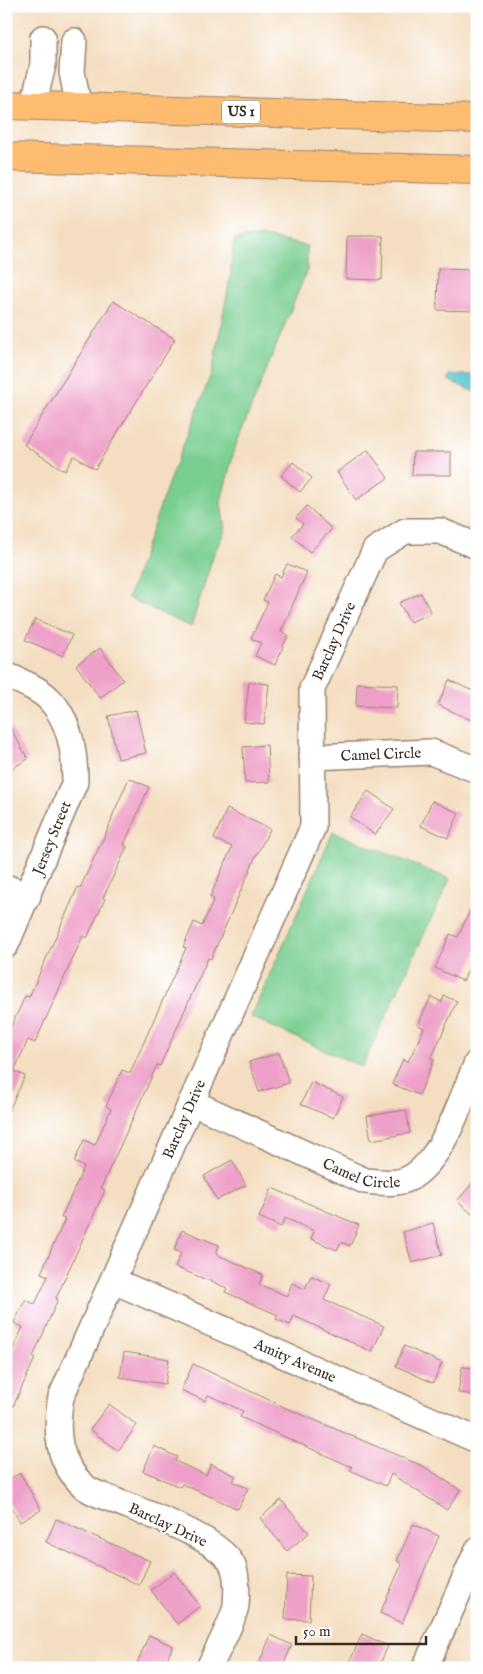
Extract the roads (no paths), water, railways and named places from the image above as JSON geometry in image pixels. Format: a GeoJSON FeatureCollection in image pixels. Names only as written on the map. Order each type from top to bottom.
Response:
{"type":"FeatureCollection","features":[{"type":"Feature","properties":{"kind":"main road","name":"US 1"},"geometry":{"type":"LineString","coordinates":[[19,106],[477,119]]}},
{"type":"Feature","properties":{"kind":"main road"},"geometry":{"type":"LineString","coordinates":[[6,156],[477,170]]}},
{"type":"Feature","properties":{"kind":"street"},"geometry":{"type":"LineString","coordinates":[[19,106],[43,65],[44,38]]}},
{"type":"Feature","properties":{"kind":"street"},"geometry":{"type":"LineString","coordinates":[[74,41],[72,72],[79,108]]}},
{"type":"Feature","properties":{"kind":"street","name":"Barclay Drive"},"geometry":{"type":"LineString","coordinates":[[209,1668],[236,1607],[236,1582],[232,1564],[218,1549],[197,1535],[86,1488],[69,1468],[59,1448],[56,1421],[61,1397],[313,827],[312,689],[375,550],[406,531],[440,531],[477,546]]}},
{"type":"Feature","properties":{"kind":"street","name":"Jersey Street"},"geometry":{"type":"LineString","coordinates":[[6,675],[31,686],[51,701],[67,728],[75,755],[75,782],[17,892],[6,946]]}},
{"type":"Feature","properties":{"kind":"street","name":"Camel Circle"},"geometry":{"type":"LineString","coordinates":[[312,757],[431,752],[477,770]]}},
{"type":"Feature","properties":{"kind":"street","name":"Camel Circle"},"geometry":{"type":"LineString","coordinates":[[191,1102],[365,1180],[387,1183],[409,1178],[428,1164],[442,1144],[477,1063]]}},
{"type":"Feature","properties":{"kind":"street","name":"Amity Avenue"},"geometry":{"type":"LineString","coordinates":[[114,1280],[477,1440]]}},
{"type":"Feature","properties":{"kind":"street"},"geometry":{"type":"LineString","coordinates":[[425,1668],[477,1551]]}},
{"type":"Feature","properties":{"kind":"water"},"geometry":{"type":"Polygon","coordinates":[[[449,375],[477,375],[477,393],[448,380],[449,375]]]}}]}
